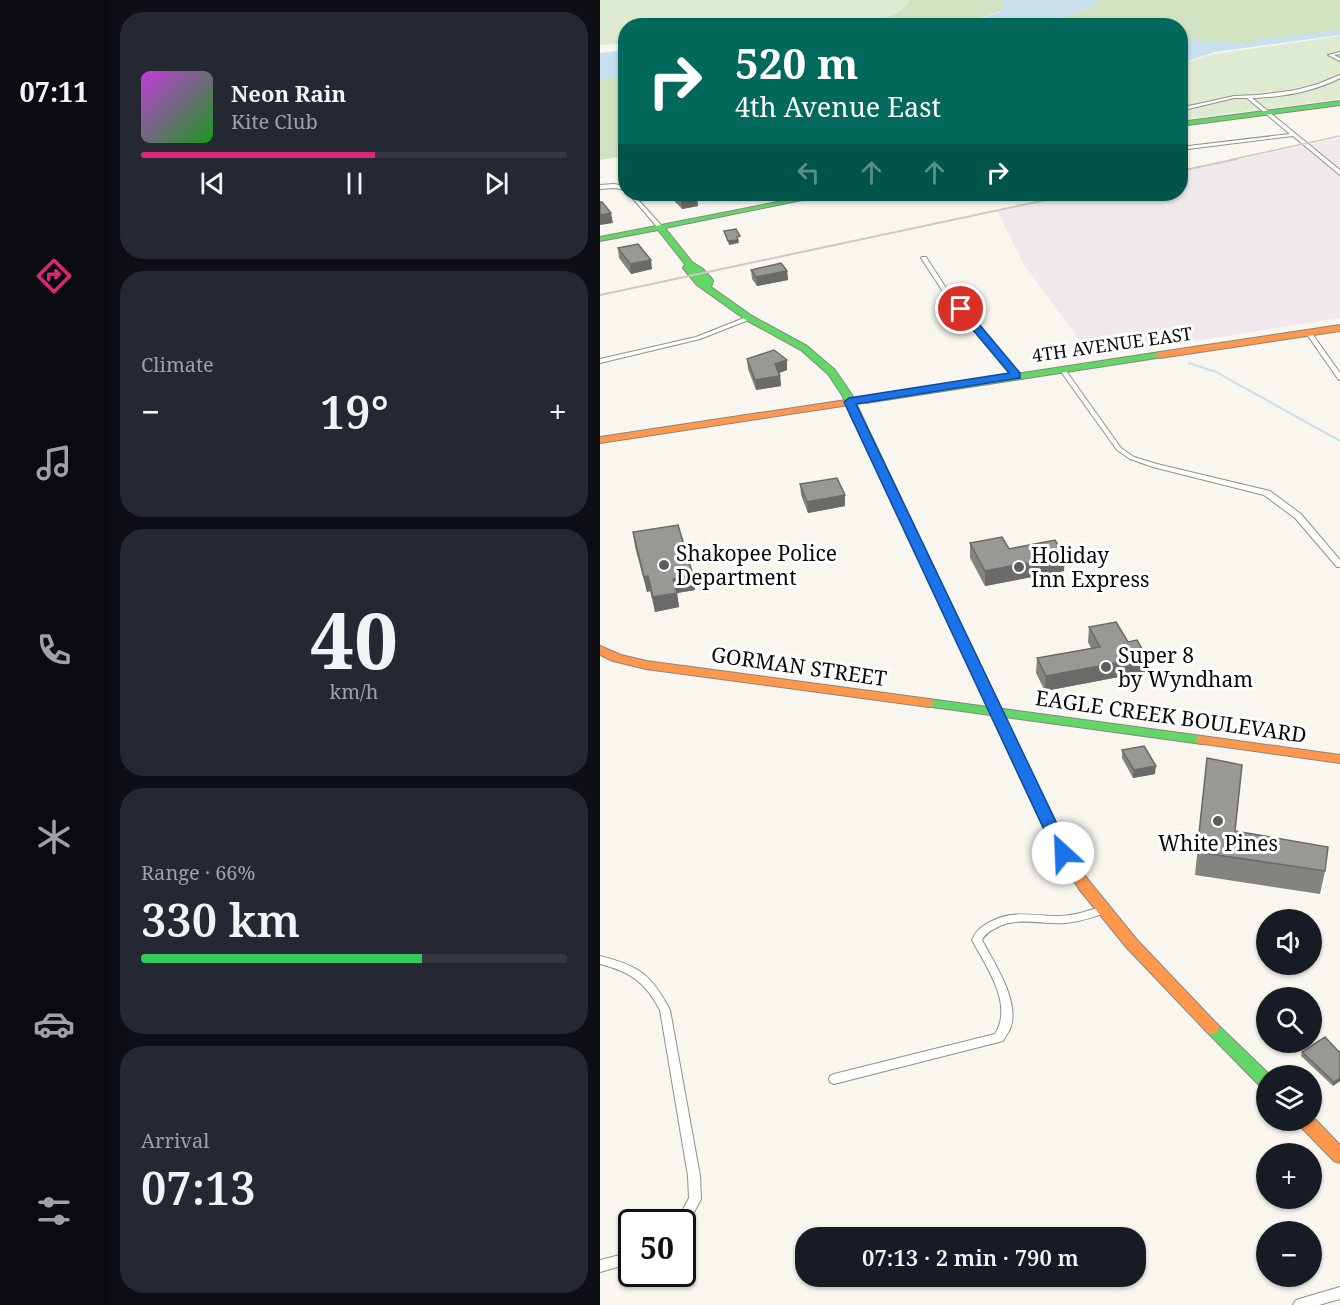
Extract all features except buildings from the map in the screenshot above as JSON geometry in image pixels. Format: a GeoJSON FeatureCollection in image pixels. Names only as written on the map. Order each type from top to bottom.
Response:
{"type":"FeatureCollection","features":[{"type":"Feature","properties":{"kind":"main road"},"geometry":{"type":"LineString","coordinates":[[1188,123],[1340,103]]}},
{"type":"Feature","properties":{"kind":"main road"},"geometry":{"type":"LineString","coordinates":[[1188,131],[1340,112]]}},
{"type":"Feature","properties":{"kind":"main road"},"geometry":{"type":"LineString","coordinates":[[600,239],[792,201]]}},
{"type":"Feature","properties":{"kind":"main road"},"geometry":{"type":"LineString","coordinates":[[660,227],[689,264],[687,268],[700,283],[749,318],[806,350],[832,372],[849,402],[1063,853],[1080,880],[1129,943],[1256,1071]]}},
{"type":"Feature","properties":{"kind":"main road","name":"4TH AVENUE EAST"},"geometry":{"type":"LineString","coordinates":[[600,440],[1016,375],[1340,328]]}},
{"type":"Feature","properties":{"kind":"main road","name":"GORMAN STREET"},"geometry":{"type":"LineString","coordinates":[[600,650],[616,658],[646,665],[996,712]]}},
{"type":"Feature","properties":{"kind":"main road","name":"EAGLE CREEK BOULEVARD"},"geometry":{"type":"LineString","coordinates":[[996,712],[1340,759]]}},
{"type":"Feature","properties":{"kind":"main road"},"geometry":{"type":"LineString","coordinates":[[1316,1131],[1340,1156]]}},
{"type":"Feature","properties":{"kind":"street"},"geometry":{"type":"LineString","coordinates":[[1340,53],[1330,55],[1340,60]]}},
{"type":"Feature","properties":{"kind":"street"},"geometry":{"type":"LineString","coordinates":[[1188,108],[1234,98],[1282,94],[1326,83],[1340,76]]}},
{"type":"Feature","properties":{"kind":"street"},"geometry":{"type":"LineString","coordinates":[[1248,97],[1340,173]]}},
{"type":"Feature","properties":{"kind":"street"},"geometry":{"type":"LineString","coordinates":[[1188,148],[1292,135]]}},
{"type":"Feature","properties":{"kind":"street"},"geometry":{"type":"LineString","coordinates":[[600,187],[618,187]]}},
{"type":"Feature","properties":{"kind":"street"},"geometry":{"type":"LineString","coordinates":[[637,201],[660,227]]}},
{"type":"Feature","properties":{"kind":"street"},"geometry":{"type":"LineString","coordinates":[[924,258],[946,292],[1016,375]]}},
{"type":"Feature","properties":{"kind":"street"},"geometry":{"type":"LineString","coordinates":[[600,361],[698,338],[749,318]]}},
{"type":"Feature","properties":{"kind":"street"},"geometry":{"type":"LineString","coordinates":[[1309,333],[1340,378]]}},
{"type":"Feature","properties":{"kind":"street"},"geometry":{"type":"LineString","coordinates":[[1062,369],[1119,449],[1132,458],[1155,466],[1268,493],[1298,516],[1340,566]]}},
{"type":"Feature","properties":{"kind":"street"},"geometry":{"type":"LineString","coordinates":[[834,1079],[999,1038],[1005,1031],[1008,1020],[1006,1001],[977,940],[979,934],[996,923],[1013,918],[1026,916],[1065,920],[1103,910]]}},
{"type":"Feature","properties":{"kind":"street"},"geometry":{"type":"LineString","coordinates":[[600,960],[620,965],[640,974],[654,988],[665,1010],[694,1176],[694,1199],[689,1209]]}},
{"type":"Feature","properties":{"kind":"street"},"geometry":{"type":"LineString","coordinates":[[600,1266],[618,1261]]}},
{"type":"Feature","properties":{"kind":"street"},"geometry":{"type":"LineString","coordinates":[[1299,1305],[1340,1293]]}},
{"type":"Feature","properties":{"kind":"shaded area"},"geometry":{"type":"Polygon","coordinates":[[[1340,138],[1340,318],[1092,357],[1024,265],[997,211],[1045,201],[1188,201],[1188,171],[1340,138]]]}},
{"type":"Feature","properties":{"kind":"green space"},"geometry":{"type":"Polygon","coordinates":[[[600,0],[910,0],[906,8],[885,18],[618,18],[618,44],[600,45],[600,0]]]}},
{"type":"Feature","properties":{"kind":"green space"},"geometry":{"type":"Polygon","coordinates":[[[910,0],[1004,0],[1002,11],[980,18],[884,18],[904,7],[910,0]]]}},
{"type":"Feature","properties":{"kind":"green space"},"geometry":{"type":"Polygon","coordinates":[[[1096,0],[1340,0],[1340,31],[1248,44],[1188,40],[1188,18],[1063,18],[1083,11],[1097,2],[1096,0]]]}},
{"type":"Feature","properties":{"kind":"green space"},"geometry":{"type":"Polygon","coordinates":[[[1340,36],[1340,99],[1188,119],[1188,62],[1214,54],[1340,36]]]}},
{"type":"Feature","properties":{"kind":"green space"},"geometry":{"type":"Polygon","coordinates":[[[618,78],[618,157],[600,160],[600,79],[618,78]]]}},
{"type":"Feature","properties":{"kind":"water"},"geometry":{"type":"Polygon","coordinates":[[[1004,0],[1096,0],[1097,2],[1083,11],[1063,18],[981,18],[1001,12],[1004,0]]]}},
{"type":"Feature","properties":{"kind":"water"},"geometry":{"type":"Polygon","coordinates":[[[1340,30],[1340,35],[1215,52],[1188,61],[1188,40],[1249,44],[1259,40],[1340,30]]]}},
{"type":"Feature","properties":{"kind":"water"},"geometry":{"type":"Polygon","coordinates":[[[618,51],[618,78],[600,79],[600,53],[618,51]]]}},
{"type":"Feature","properties":{"kind":"waterway"},"geometry":{"type":"LineString","coordinates":[[1189,363],[1216,372],[1340,441]]}},
{"type":"Feature","properties":{"kind":"railway"},"geometry":{"type":"LineString","coordinates":[[1230,160],[1340,136]]}},
{"type":"Feature","properties":{"kind":"railway"},"geometry":{"type":"LineString","coordinates":[[1188,169],[1237,159]]}},
{"type":"Feature","properties":{"kind":"railway"},"geometry":{"type":"LineString","coordinates":[[600,295],[1041,201]]}},
{"type":"Feature","properties":{"kind":"traffic: fast"},"geometry":{"type":"LineString","coordinates":[[1188,123],[1340,103]]}},
{"type":"Feature","properties":{"kind":"traffic: fast"},"geometry":{"type":"LineString","coordinates":[[600,239],[792,201]]}},
{"type":"Feature","properties":{"kind":"traffic: fast"},"geometry":{"type":"LineString","coordinates":[[660,227],[689,264],[687,268],[700,283],[749,318],[804,348],[832,372],[847,395],[978,673]]}},
{"type":"Feature","properties":{"kind":"traffic: fast"},"geometry":{"type":"LineString","coordinates":[[689,264],[709,281],[707,286]]}},
{"type":"Feature","properties":{"kind":"traffic: fast"},"geometry":{"type":"LineString","coordinates":[[866,400],[1160,355]]}},
{"type":"Feature","properties":{"kind":"traffic: fast"},"geometry":{"type":"LineString","coordinates":[[929,703],[1202,740]]}},
{"type":"Feature","properties":{"kind":"traffic: fast"},"geometry":{"type":"LineString","coordinates":[[1212,1028],[1256,1071]]}},
{"type":"Feature","properties":{"kind":"traffic: slow"},"geometry":{"type":"LineString","coordinates":[[1160,355],[1340,328]]}},
{"type":"Feature","properties":{"kind":"traffic: slow"},"geometry":{"type":"LineString","coordinates":[[600,440],[866,400]]}},
{"type":"Feature","properties":{"kind":"traffic: slow"},"geometry":{"type":"LineString","coordinates":[[600,650],[617,658],[646,665],[929,703]]}},
{"type":"Feature","properties":{"kind":"traffic: slow"},"geometry":{"type":"LineString","coordinates":[[978,673],[1063,853],[1084,885],[1132,944],[1212,1028]]}},
{"type":"Feature","properties":{"kind":"traffic: slow"},"geometry":{"type":"LineString","coordinates":[[1202,740],[1340,759]]}},
{"type":"Feature","properties":{"kind":"traffic: slow"},"geometry":{"type":"LineString","coordinates":[[1316,1131],[1340,1156]]}},
{"type":"Feature","properties":{"kind":"place","name":"Shakopee Police Department"},"geometry":{"type":"Point","coordinates":[664,565]}},
{"type":"Feature","properties":{"kind":"place","name":"Holiday Inn Express"},"geometry":{"type":"Point","coordinates":[1019,567]}},
{"type":"Feature","properties":{"kind":"place","name":"Super 8 by Wyndham"},"geometry":{"type":"Point","coordinates":[1106,667]}},
{"type":"Feature","properties":{"kind":"place","name":"White Pines"},"geometry":{"type":"Point","coordinates":[1218,821]}},
{"type":"Feature","properties":{"kind":"route"},"geometry":{"type":"LineString","coordinates":[[961,309],[1016,375],[849,402],[1063,853]]}}]}
